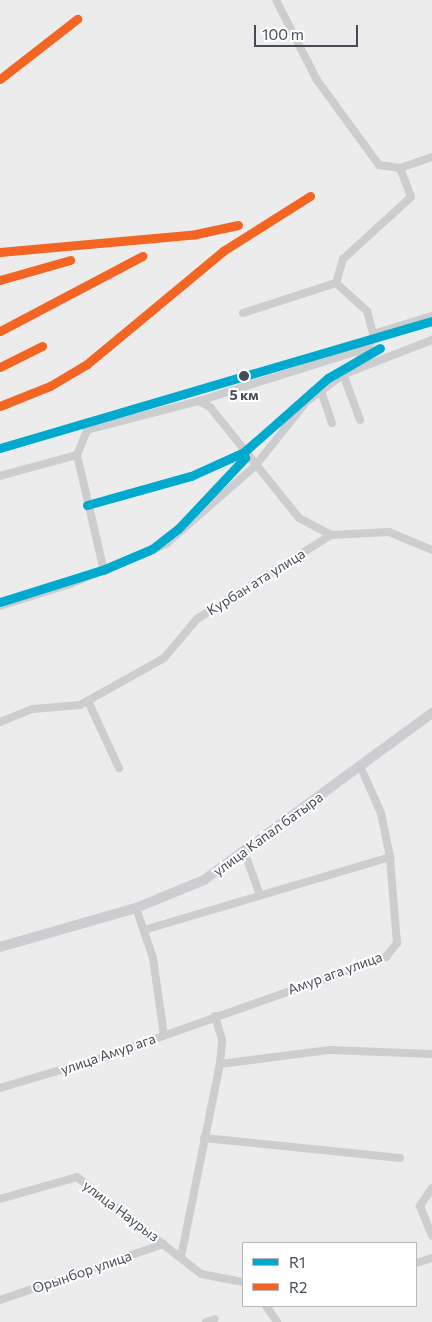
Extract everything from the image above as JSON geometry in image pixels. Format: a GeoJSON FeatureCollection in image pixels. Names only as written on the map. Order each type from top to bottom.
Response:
{"type":"FeatureCollection","features":[{"type":"Feature","properties":{"kind":"main road","name":"улица Капал батыра"},"geometry":{"type":"LineString","coordinates":[[0,947],[136,908],[204,880],[245,854],[432,713]]}},
{"type":"Feature","properties":{"kind":"street"},"geometry":{"type":"LineString","coordinates":[[276,0],[317,80],[379,165],[400,168],[432,157]]}},
{"type":"Feature","properties":{"kind":"street"},"geometry":{"type":"LineString","coordinates":[[243,313],[336,283],[354,245],[411,197],[400,168]]}},
{"type":"Feature","properties":{"kind":"street"},"geometry":{"type":"LineString","coordinates":[[336,283],[367,311],[373,334],[367,348],[352,370]]}},
{"type":"Feature","properties":{"kind":"street"},"geometry":{"type":"LineString","coordinates":[[373,334],[432,316]]}},
{"type":"Feature","properties":{"kind":"street"},"geometry":{"type":"LineString","coordinates":[[0,606],[104,571],[166,544],[255,466],[306,402],[343,374],[432,340]]}},
{"type":"Feature","properties":{"kind":"street"},"geometry":{"type":"LineString","coordinates":[[104,571],[77,455],[87,430],[199,401],[367,348]]}},
{"type":"Feature","properties":{"kind":"street"},"geometry":{"type":"LineString","coordinates":[[343,374],[360,420]]}},
{"type":"Feature","properties":{"kind":"street"},"geometry":{"type":"LineString","coordinates":[[321,391],[332,423]]}},
{"type":"Feature","properties":{"kind":"street"},"geometry":{"type":"LineString","coordinates":[[199,401],[210,407],[255,466],[299,518],[331,535],[388,532],[432,550]]}},
{"type":"Feature","properties":{"kind":"street"},"geometry":{"type":"LineString","coordinates":[[0,476],[77,455]]}},
{"type":"Feature","properties":{"kind":"street","name":"Курбан ата улица"},"geometry":{"type":"LineString","coordinates":[[0,722],[33,709],[88,701],[164,658],[197,619],[331,535]]}},
{"type":"Feature","properties":{"kind":"street"},"geometry":{"type":"LineString","coordinates":[[88,701],[119,768]]}},
{"type":"Feature","properties":{"kind":"street"},"geometry":{"type":"LineString","coordinates":[[144,930],[390,856],[381,814],[360,766]]}},
{"type":"Feature","properties":{"kind":"street"},"geometry":{"type":"LineString","coordinates":[[245,854],[260,895]]}},
{"type":"Feature","properties":{"kind":"street","name":"Амур ага улица"},"geometry":{"type":"LineString","coordinates":[[215,1016],[392,952],[397,922],[390,856]]}},
{"type":"Feature","properties":{"kind":"street"},"geometry":{"type":"LineString","coordinates":[[136,908],[153,958],[164,1034]]}},
{"type":"Feature","properties":{"kind":"street"},"geometry":{"type":"LineString","coordinates":[[181,1257],[220,1064],[222,1040],[215,1016]]}},
{"type":"Feature","properties":{"kind":"street","name":"улица Амур ага"},"geometry":{"type":"LineString","coordinates":[[0,1088],[215,1016]]}},
{"type":"Feature","properties":{"kind":"street"},"geometry":{"type":"LineString","coordinates":[[220,1064],[330,1050],[432,1054]]}},
{"type":"Feature","properties":{"kind":"street"},"geometry":{"type":"LineString","coordinates":[[204,1138],[400,1158]]}},
{"type":"Feature","properties":{"kind":"street","name":"улица Наурыз"},"geometry":{"type":"LineString","coordinates":[[0,1200],[77,1177],[181,1257],[215,1279],[242,1282]]}},
{"type":"Feature","properties":{"kind":"street"},"geometry":{"type":"LineString","coordinates":[[432,1188],[420,1206],[432,1236]]}},
{"type":"Feature","properties":{"kind":"street","name":"Орынбор улица"},"geometry":{"type":"LineString","coordinates":[[0,1300],[164,1244]]}},
{"type":"Feature","properties":{"kind":"street"},"geometry":{"type":"LineString","coordinates":[[417,1263],[432,1258]]}},
{"type":"Feature","properties":{"kind":"street"},"geometry":{"type":"LineString","coordinates":[[267,1307],[277,1322]]}},
{"type":"Feature","properties":{"kind":"street"},"geometry":{"type":"LineString","coordinates":[[206,1322],[215,1319]]}},
{"type":"Feature","properties":{"kind":"transit line","name":"R2"},"geometry":{"type":"LineString","coordinates":[[0,79],[77,19]]}},
{"type":"Feature","properties":{"kind":"transit line","name":"R2"},"geometry":{"type":"LineString","coordinates":[[0,406],[50,386],[87,364],[223,251],[310,196]]}},
{"type":"Feature","properties":{"kind":"transit line","name":"R2"},"geometry":{"type":"LineString","coordinates":[[0,252],[196,234],[238,225]]}},
{"type":"Feature","properties":{"kind":"transit line","name":"R2"},"geometry":{"type":"LineString","coordinates":[[0,331],[142,256]]}},
{"type":"Feature","properties":{"kind":"transit line","name":"R2"},"geometry":{"type":"LineString","coordinates":[[0,280],[70,260]]}},
{"type":"Feature","properties":{"kind":"transit line","name":"R1"},"geometry":{"type":"LineString","coordinates":[[0,448],[432,321]]}},
{"type":"Feature","properties":{"kind":"transit line","name":"R2"},"geometry":{"type":"LineString","coordinates":[[0,367],[42,346]]}},
{"type":"Feature","properties":{"kind":"transit line","name":"R1"},"geometry":{"type":"LineString","coordinates":[[87,505],[191,476],[244,452],[328,378],[380,348]]}},
{"type":"Feature","properties":{"kind":"transit line","name":"R1"},"geometry":{"type":"LineString","coordinates":[[0,602],[105,569],[152,549],[178,529],[245,458]]}},
{"type":"Feature","properties":{"kind":"place","name":"5 км"},"geometry":{"type":"Point","coordinates":[244,376]}}]}
